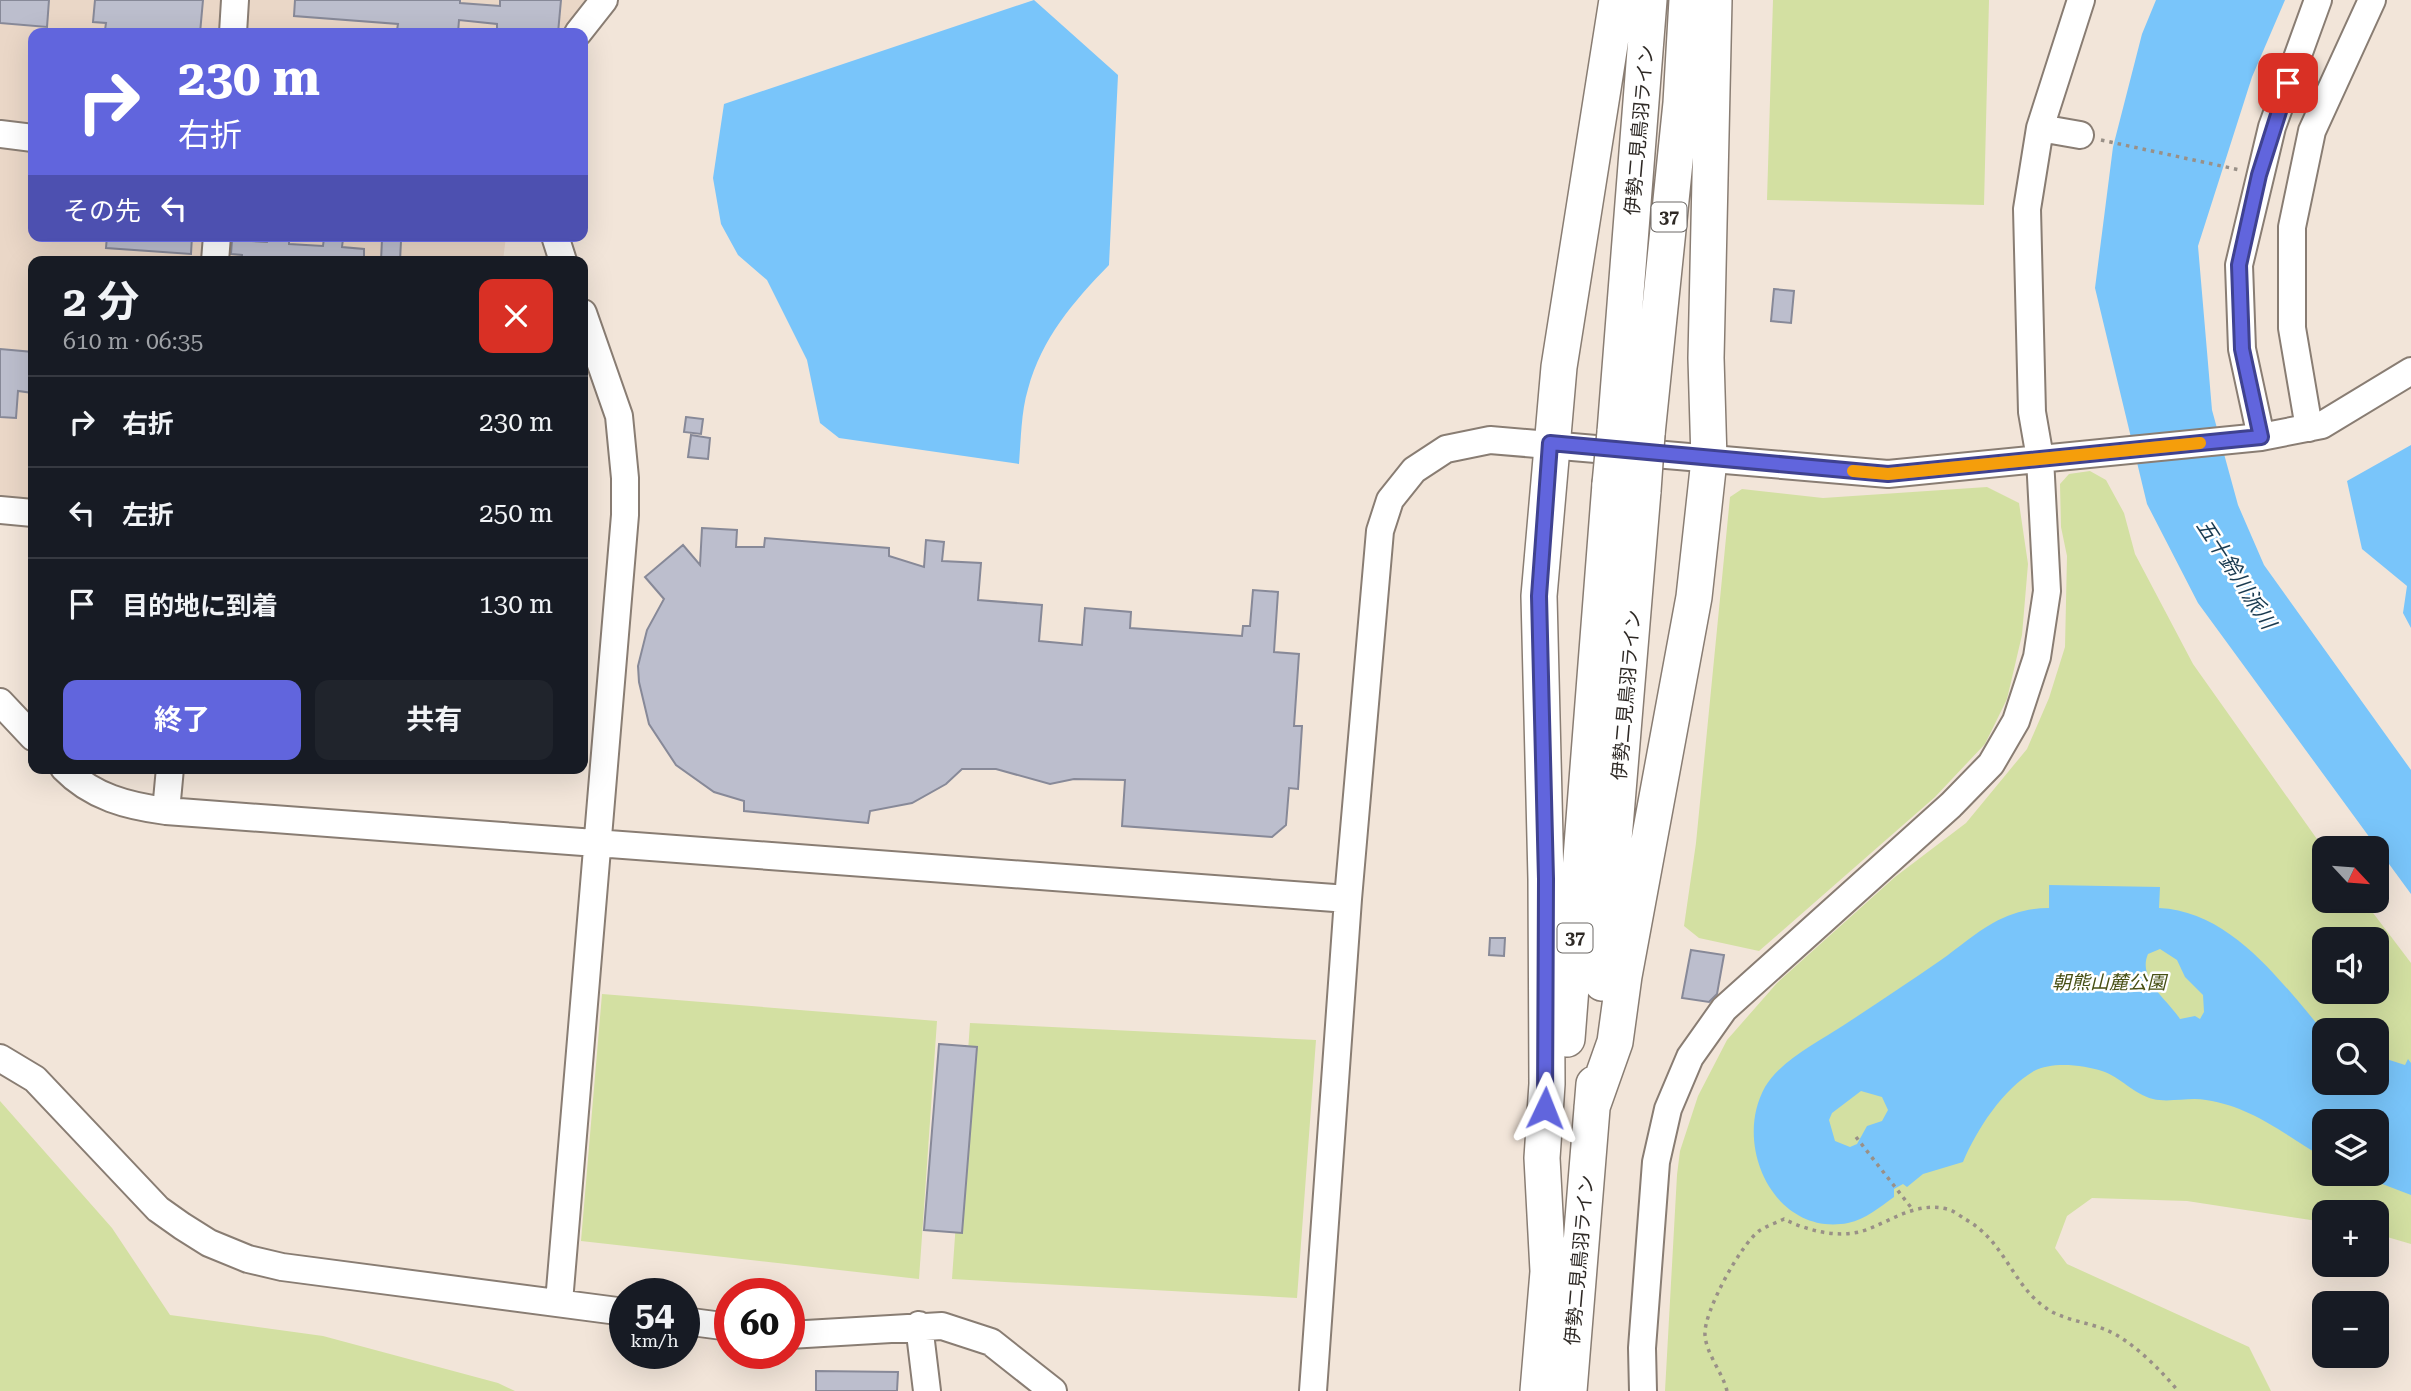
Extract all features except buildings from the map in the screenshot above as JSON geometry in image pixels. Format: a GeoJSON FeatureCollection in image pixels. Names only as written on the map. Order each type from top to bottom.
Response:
{"type":"FeatureCollection","features":[{"type":"Feature","properties":{"kind":"main road"},"geometry":{"type":"LineString","coordinates":[[1548,1271],[1542,1157],[1547,1084],[1546,879],[1539,596],[1550,443],[1617,0]]}},
{"type":"Feature","properties":{"kind":"main road","name":"伊勢二見鳥羽ライン"},"geometry":{"type":"LineString","coordinates":[[1569,1391],[1592,1107],[1631,433],[1649,0]]}},
{"type":"Feature","properties":{"kind":"main road","name":"伊勢二見鳥羽ライン"},"geometry":{"type":"LineString","coordinates":[[1631,433],[1681,103],[1687,0]]}},
{"type":"Feature","properties":{"kind":"main road"},"geometry":{"type":"LineString","coordinates":[[1592,1107],[1615,1042],[1629,948],[1694,597],[1709,460],[1706,358],[1714,0]]}},
{"type":"Feature","properties":{"kind":"main road","name":"伊勢二見鳥羽ライン"},"geometry":{"type":"LineString","coordinates":[[1538,1391],[1627,488]]}},
{"type":"Feature","properties":{"kind":"street"},"geometry":{"type":"LineString","coordinates":[[233,28],[235,0]]}},
{"type":"Feature","properties":{"kind":"street"},"geometry":{"type":"LineString","coordinates":[[582,28],[604,0]]}},
{"type":"Feature","properties":{"kind":"street"},"geometry":{"type":"LineString","coordinates":[[1643,1391],[1642,1348],[1656,1163],[1668,1109],[1690,1057],[1724,1009],[1951,806],[1991,764],[2016,721],[2037,657],[2047,592],[2040,458],[2032,412],[2026,274],[2027,209],[2040,128],[2081,0]]}},
{"type":"Feature","properties":{"kind":"street"},"geometry":{"type":"LineString","coordinates":[[2261,437],[2242,349],[2239,265],[2272,127],[2318,0]]}},
{"type":"Feature","properties":{"kind":"street"},"geometry":{"type":"LineString","coordinates":[[2309,428],[2292,328],[2292,227],[2312,131],[2372,0]]}},
{"type":"Feature","properties":{"kind":"street"},"geometry":{"type":"LineString","coordinates":[[2040,128],[2080,135]]}},
{"type":"Feature","properties":{"kind":"street"},"geometry":{"type":"LineString","coordinates":[[0,134],[28,137]]}},
{"type":"Feature","properties":{"kind":"street"},"geometry":{"type":"LineString","coordinates":[[559,1302],[599,844],[625,478],[619,415],[588,327]]}},
{"type":"Feature","properties":{"kind":"street"},"geometry":{"type":"LineString","coordinates":[[1313,1391],[1348,899],[1380,531],[1390,500],[1414,470],[1446,449],[1490,440],[1550,443],[1709,460],[1888,474],[2261,437],[2322,425],[2411,371]]}},
{"type":"Feature","properties":{"kind":"street"},"geometry":{"type":"LineString","coordinates":[[0,510],[28,513]]}},
{"type":"Feature","properties":{"kind":"street"},"geometry":{"type":"LineString","coordinates":[[0,702],[28,732]]}},
{"type":"Feature","properties":{"kind":"street"},"geometry":{"type":"LineString","coordinates":[[71,774],[93,792],[139,808],[166,811],[1348,899]]}},
{"type":"Feature","properties":{"kind":"street"},"geometry":{"type":"LineString","coordinates":[[166,811],[169,774]]}},
{"type":"Feature","properties":{"kind":"street"},"geometry":{"type":"LineString","coordinates":[[0,1058],[35,1079],[158,1209],[209,1243],[248,1259],[282,1267],[609,1310]]}},
{"type":"Feature","properties":{"kind":"street"},"geometry":{"type":"LineString","coordinates":[[919,1325],[927,1391]]}},
{"type":"Feature","properties":{"kind":"street"},"geometry":{"type":"LineString","coordinates":[[805,1334],[919,1325],[942,1326],[992,1342],[1053,1391]]}},
{"type":"Feature","properties":{"kind":"path"},"geometry":{"type":"LineString","coordinates":[[2080,135],[2259,175]]}},
{"type":"Feature","properties":{"kind":"path"},"geometry":{"type":"LineString","coordinates":[[1856,1138],[1914,1211]]}},
{"type":"Feature","properties":{"kind":"path"},"geometry":{"type":"LineString","coordinates":[[1727,1391],[1704,1336],[1709,1309],[1724,1285],[1730,1267],[1759,1231],[1784,1219],[1801,1228],[1844,1235],[1870,1229],[1897,1214],[1947,1209],[1982,1228],[1998,1245],[2031,1295],[2048,1310],[2109,1330],[2157,1366],[2178,1391]]}},
{"type":"Feature","properties":{"kind":"shaded area"},"geometry":{"type":"Polygon","coordinates":[[[0,0],[586,0],[566,28],[28,28],[28,242],[505,242],[504,256],[28,256],[28,499],[0,496],[0,0]]]}},
{"type":"Feature","properties":{"kind":"green space"},"geometry":{"type":"Polygon","coordinates":[[[1773,0],[1989,0],[1984,205],[1767,200],[1773,0]]]}},
{"type":"Feature","properties":{"kind":"green space","name":"朝熊山麓公園"},"geometry":{"type":"Polygon","coordinates":[[[2090,471],[2106,480],[2124,513],[2135,554],[2193,664],[2315,836],[2312,836],[2312,914],[2374,914],[2384,927],[2312,927],[2312,1004],[2389,1004],[2389,934],[2411,963],[2411,1244],[2389,1238],[2389,1200],[2312,1200],[2312,1220],[2187,1201],[2092,1198],[2067,1216],[2055,1248],[2067,1264],[2249,1347],[2271,1391],[1665,1391],[1677,1175],[1680,1151],[1698,1096],[1727,1040],[1777,983],[1895,877],[1966,823],[2027,749],[2049,698],[2065,647],[2067,556],[2061,527],[2060,484],[2069,474],[2090,471]]]}},
{"type":"Feature","properties":{"kind":"green space"},"geometry":{"type":"Polygon","coordinates":[[[1987,487],[2019,503],[2028,564],[2022,635],[2007,699],[1985,744],[1935,797],[1759,951],[1699,938],[1684,926],[1696,843],[1730,497],[1742,489],[1823,498],[1987,487]]]}},
{"type":"Feature","properties":{"kind":"green space"},"geometry":{"type":"Polygon","coordinates":[[[602,994],[937,1021],[919,1279],[581,1241],[602,994]]]}},
{"type":"Feature","properties":{"kind":"green space"},"geometry":{"type":"Polygon","coordinates":[[[970,1023],[1316,1040],[1297,1298],[952,1279],[970,1023]]]}},
{"type":"Feature","properties":{"kind":"green space"},"geometry":{"type":"Polygon","coordinates":[[[0,1101],[112,1228],[170,1315],[323,1336],[498,1383],[515,1391],[0,1391],[0,1101]]]}},
{"type":"Feature","properties":{"kind":"water"},"geometry":{"type":"Polygon","coordinates":[[[1034,0],[1118,75],[1109,265],[1071,307],[1042,353],[1026,398],[1019,464],[839,438],[820,423],[807,360],[767,280],[738,255],[721,224],[713,178],[724,104],[1034,0]]]}},
{"type":"Feature","properties":{"kind":"water","name":"五十鈴川派川"},"geometry":{"type":"Polygon","coordinates":[[[2156,0],[2285,0],[2252,77],[2198,246],[2212,410],[2238,505],[2264,565],[2411,770],[2411,894],[2389,864],[2389,836],[2369,836],[2198,603],[2147,504],[2095,288],[2113,147],[2142,34],[2156,0]]]}},
{"type":"Feature","properties":{"kind":"water"},"geometry":{"type":"Polygon","coordinates":[[[2411,445],[2411,628],[2403,613],[2407,586],[2362,549],[2347,481],[2411,445]]]}},
{"type":"Feature","properties":{"kind":"water"},"geometry":{"type":"Polygon","coordinates":[[[2049,885],[2160,887],[2159,908],[2185,912],[2232,935],[2272,972],[2312,1018],[2312,1095],[2389,1095],[2389,1060],[2405,1065],[2408,1059],[2411,1063],[2411,1195],[2387,1186],[2389,1109],[2312,1109],[2312,1150],[2254,1115],[2239,1109],[2206,1100],[2153,1099],[2102,1071],[2059,1065],[2034,1071],[2012,1088],[1983,1123],[1963,1162],[1923,1174],[1907,1187],[1903,1184],[1894,1189],[1894,1197],[1861,1219],[1848,1223],[1822,1224],[1800,1216],[1781,1202],[1767,1182],[1758,1160],[1754,1135],[1756,1110],[1772,1077],[1801,1052],[1905,985],[1986,927],[2007,916],[2049,908],[2049,885]],[[2160,949],[2148,954],[2146,963],[2150,981],[2180,1019],[2195,1016],[2200,1019],[2204,1012],[2203,995],[2185,977],[2177,960],[2160,949]],[[1861,1091],[1832,1113],[1829,1120],[1835,1141],[1850,1147],[1857,1144],[1867,1126],[1882,1121],[1888,1110],[1882,1097],[1861,1091]]]}},
{"type":"Feature","properties":{"kind":"slow traffic"},"geometry":{"type":"LineString","coordinates":[[1853,471],[1888,474],[2200,443]]}},
{"type":"Feature","properties":{"kind":"route"},"geometry":{"type":"LineString","coordinates":[[1545,1108],[1546,879],[1539,596],[1550,443],[1709,460],[1888,474],[2261,437],[2242,349],[2239,265],[2259,175],[2288,83]]}}]}
